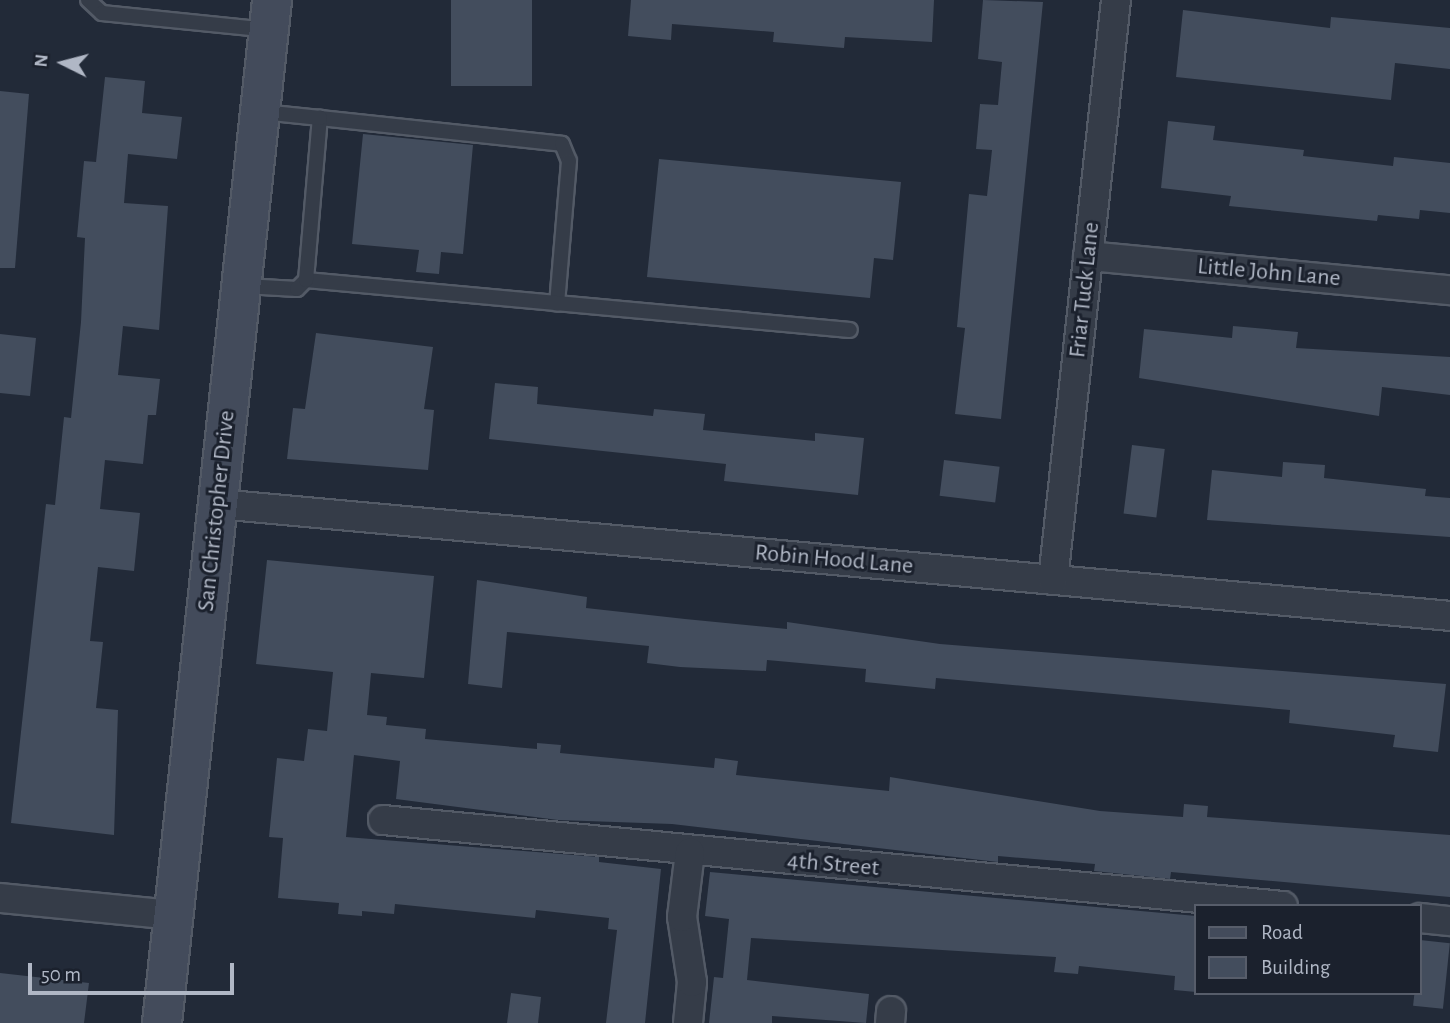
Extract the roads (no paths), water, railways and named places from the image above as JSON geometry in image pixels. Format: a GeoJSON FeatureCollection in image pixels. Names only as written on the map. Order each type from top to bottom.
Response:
{"type":"FeatureCollection","features":[{"type":"Feature","properties":{"kind":"street","name":"Friar Tuck Lane"},"geometry":{"type":"LineString","coordinates":[[1053,580],[1116,0]]}},
{"type":"Feature","properties":{"kind":"street","name":"San Christopher Drive"},"geometry":{"type":"LineString","coordinates":[[162,1023],[271,15]]}},
{"type":"Feature","properties":{"kind":"street","name":"Little John Lane"},"geometry":{"type":"LineString","coordinates":[[1088,256],[1450,290]]}},
{"type":"Feature","properties":{"kind":"street","name":"Robin Hood Lane"},"geometry":{"type":"LineString","coordinates":[[218,504],[1450,617]]}},
{"type":"Feature","properties":{"kind":"street","name":"4th Street"},"geometry":{"type":"LineString","coordinates":[[383,821],[1261,904]]}},
{"type":"Feature","properties":{"kind":"street"},"geometry":{"type":"LineString","coordinates":[[688,1023],[692,982],[682,917],[690,852]]}},
{"type":"Feature","properties":{"kind":"street"},"geometry":{"type":"LineString","coordinates":[[0,898],[173,915]]}},
{"type":"Feature","properties":{"kind":"street"},"geometry":{"type":"LineString","coordinates":[[1422,918],[1450,921]]}},
{"type":"Feature","properties":{"kind":"lane"},"geometry":{"type":"LineString","coordinates":[[88,0],[102,12],[271,15]]}},
{"type":"Feature","properties":{"kind":"lane"},"geometry":{"type":"LineString","coordinates":[[260,112],[562,144],[568,151],[557,303]]}},
{"type":"Feature","properties":{"kind":"lane"},"geometry":{"type":"LineString","coordinates":[[241,286],[297,289],[306,280],[320,118]]}},
{"type":"Feature","properties":{"kind":"lane"},"geometry":{"type":"LineString","coordinates":[[306,280],[850,330]]}}]}
